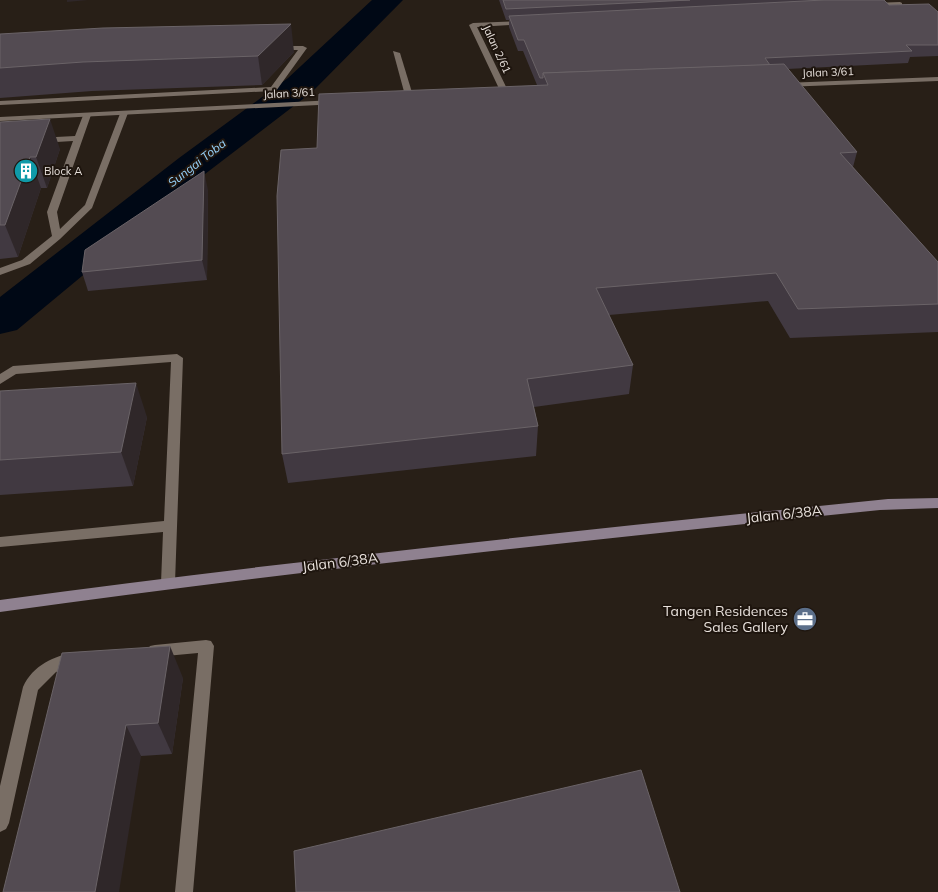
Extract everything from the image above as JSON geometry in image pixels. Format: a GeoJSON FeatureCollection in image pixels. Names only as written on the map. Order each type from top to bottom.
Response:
{"type":"FeatureCollection","features":[{"type":"Feature","properties":{"kind":"street"},"geometry":{"type":"LineString","coordinates":[[860,6],[897,2]]}},
{"type":"Feature","properties":{"kind":"street","name":"Jalan 2/61"},"geometry":{"type":"LineString","coordinates":[[506,95],[473,25],[533,22]]}},
{"type":"Feature","properties":{"kind":"street"},"geometry":{"type":"LineString","coordinates":[[0,103],[273,89],[303,48],[269,48]]}},
{"type":"Feature","properties":{"kind":"street"},"geometry":{"type":"LineString","coordinates":[[396,53],[410,99]]}},
{"type":"Feature","properties":{"kind":"street","name":"Jalan 3/61"},"geometry":{"type":"LineString","coordinates":[[771,86],[938,79]]}},
{"type":"Feature","properties":{"kind":"street"},"geometry":{"type":"LineString","coordinates":[[496,96],[516,95]]}},
{"type":"Feature","properties":{"kind":"street"},"geometry":{"type":"LineString","coordinates":[[400,100],[420,99]]}},
{"type":"Feature","properties":{"kind":"street","name":"Jalan 3/61"},"geometry":{"type":"LineString","coordinates":[[0,119],[342,102]]}},
{"type":"Feature","properties":{"kind":"street"},"geometry":{"type":"LineString","coordinates":[[0,272],[26,262],[57,237],[89,206],[124,113]]}},
{"type":"Feature","properties":{"kind":"street"},"geometry":{"type":"LineString","coordinates":[[57,237],[52,212],[87,115]]}},
{"type":"Feature","properties":{"kind":"street"},"geometry":{"type":"LineString","coordinates":[[30,141],[79,138]]}},
{"type":"Feature","properties":{"kind":"street"},"geometry":{"type":"LineString","coordinates":[[0,380],[14,370],[177,358],[168,583]]}},
{"type":"Feature","properties":{"kind":"street","name":"Jalan 6/38A"},"geometry":{"type":"LineString","coordinates":[[0,606],[168,583],[562,536],[888,504],[938,503]]}},
{"type":"Feature","properties":{"kind":"street"},"geometry":{"type":"LineString","coordinates":[[0,542],[170,526]]}},
{"type":"Feature","properties":{"kind":"street"},"geometry":{"type":"LineString","coordinates":[[137,653],[206,646],[184,892]]}},
{"type":"Feature","properties":{"kind":"street"},"geometry":{"type":"LineString","coordinates":[[0,823],[31,687],[40,674],[57,661],[87,658]]}},
{"type":"Feature","properties":{"kind":"building"},"geometry":{"type":"Polygon","coordinates":[[[503,0],[690,0],[506,9],[503,0]]]}},
{"type":"Feature","properties":{"kind":"building"},"geometry":{"type":"Polygon","coordinates":[[[824,0],[884,0],[889,5],[929,4],[938,12],[938,45],[906,45],[912,51],[765,58],[770,65],[543,73],[543,78],[540,78],[524,40],[518,40],[509,16],[824,0]]]}},
{"type":"Feature","properties":{"kind":"building"},"geometry":{"type":"Polygon","coordinates":[[[291,24],[258,56],[83,62],[0,68],[0,34],[103,28],[291,24]]]}},
{"type":"Feature","properties":{"kind":"building"},"geometry":{"type":"Polygon","coordinates":[[[784,64],[857,152],[840,153],[938,262],[938,304],[798,309],[776,273],[596,288],[633,365],[527,379],[538,426],[282,454],[277,196],[281,150],[317,148],[319,94],[548,85],[543,73],[784,64]]]}},
{"type":"Feature","properties":{"kind":"building"},"geometry":{"type":"Polygon","coordinates":[[[50,119],[36,157],[30,157],[5,225],[0,225],[0,122],[50,119]]]}},
{"type":"Feature","properties":{"kind":"building"},"geometry":{"type":"Polygon","coordinates":[[[204,171],[202,260],[82,272],[85,250],[204,171]]]}},
{"type":"Feature","properties":{"kind":"building"},"geometry":{"type":"Polygon","coordinates":[[[136,383],[121,452],[0,460],[0,391],[136,383]]]}},
{"type":"Feature","properties":{"kind":"building"},"geometry":{"type":"Polygon","coordinates":[[[170,646],[158,723],[126,725],[95,892],[3,892],[62,653],[170,646]]]}},
{"type":"Feature","properties":{"kind":"building"},"geometry":{"type":"Polygon","coordinates":[[[641,770],[680,892],[296,892],[294,851],[641,770]]]}},
{"type":"Feature","properties":{"kind":"waterway","name":"Sungai Toba"},"geometry":{"type":"LineString","coordinates":[[0,320],[192,166],[300,85],[389,0]]}},
{"type":"Feature","properties":{"kind":"place","name":"Block A"},"geometry":{"type":"Point","coordinates":[26,171]}},
{"type":"Feature","properties":{"kind":"place","name":"Tangen Residences Sales Gallery"},"geometry":{"type":"Point","coordinates":[805,619]}}]}
